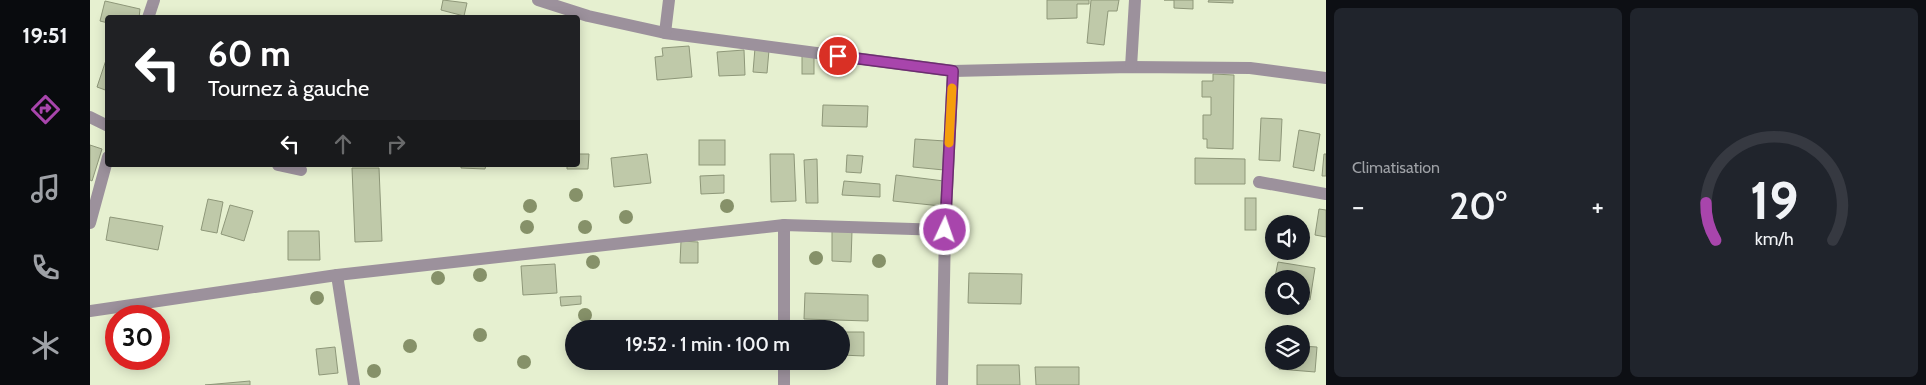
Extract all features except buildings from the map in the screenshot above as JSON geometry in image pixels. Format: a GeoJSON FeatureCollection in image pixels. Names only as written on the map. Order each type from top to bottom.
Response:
{"type":"FeatureCollection","features":[{"type":"Feature","properties":{"kind":"street"},"geometry":{"type":"LineString","coordinates":[[149,15],[154,0]]}},
{"type":"Feature","properties":{"kind":"street"},"geometry":{"type":"LineString","coordinates":[[538,0],[588,16],[665,33],[953,71],[1131,67],[1250,68],[1326,78]]}},
{"type":"Feature","properties":{"kind":"street"},"geometry":{"type":"LineString","coordinates":[[665,33],[669,0]]}},
{"type":"Feature","properties":{"kind":"street"},"geometry":{"type":"LineString","coordinates":[[1131,67],[1135,0]]}},
{"type":"Feature","properties":{"kind":"street"},"geometry":{"type":"LineString","coordinates":[[942,385],[945,230],[953,71]]}},
{"type":"Feature","properties":{"kind":"street"},"geometry":{"type":"LineString","coordinates":[[90,118],[105,125]]}},
{"type":"Feature","properties":{"kind":"street"},"geometry":{"type":"LineString","coordinates":[[90,223],[105,167]]}},
{"type":"Feature","properties":{"kind":"street"},"geometry":{"type":"LineString","coordinates":[[287,167],[301,170]]}},
{"type":"Feature","properties":{"kind":"street"},"geometry":{"type":"LineString","coordinates":[[1259,182],[1326,194]]}},
{"type":"Feature","properties":{"kind":"street"},"geometry":{"type":"LineString","coordinates":[[90,311],[337,276],[784,225],[945,230]]}},
{"type":"Feature","properties":{"kind":"street"},"geometry":{"type":"LineString","coordinates":[[784,225],[784,320]]}},
{"type":"Feature","properties":{"kind":"street"},"geometry":{"type":"LineString","coordinates":[[337,276],[354,385]]}},
{"type":"Feature","properties":{"kind":"street"},"geometry":{"type":"LineString","coordinates":[[784,370],[784,385]]}},
{"type":"Feature","properties":{"kind":"slow traffic"},"geometry":{"type":"LineString","coordinates":[[949,143],[952,88]]}},
{"type":"Feature","properties":{"kind":"route"},"geometry":{"type":"LineString","coordinates":[[838,56],[953,71],[945,230]]}}]}
